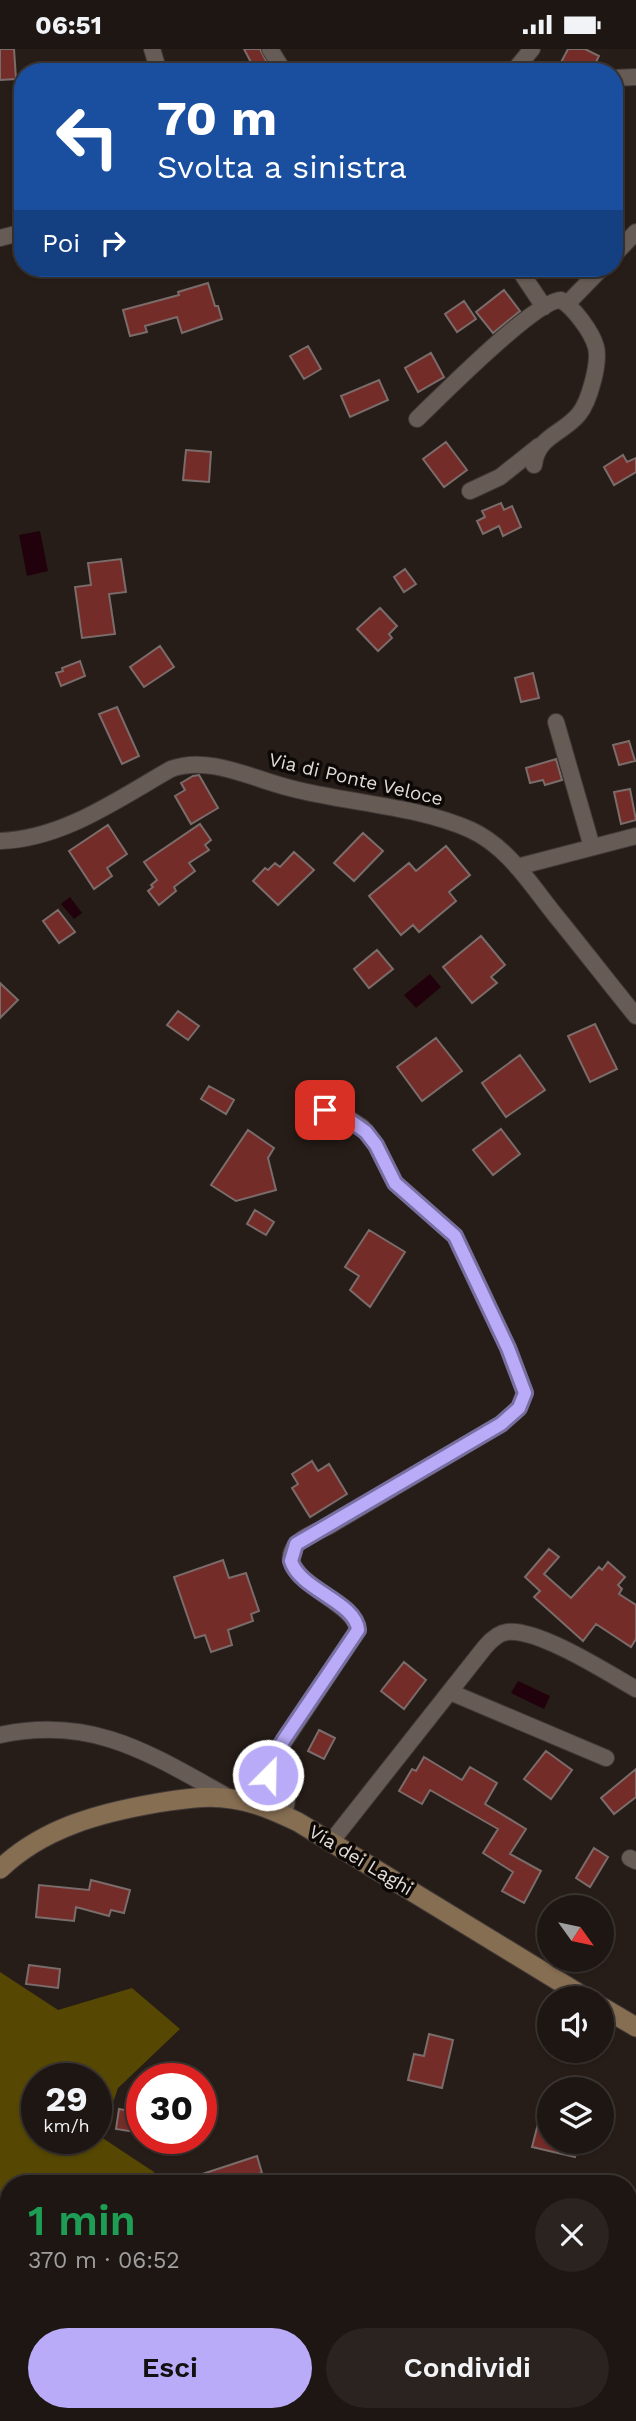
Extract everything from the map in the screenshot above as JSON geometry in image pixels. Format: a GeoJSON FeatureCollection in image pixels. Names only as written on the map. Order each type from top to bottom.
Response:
{"type":"FeatureCollection","features":[{"type":"Feature","properties":{"kind":"main road","name":"Via dei Laghi"},"geometry":{"type":"LineString","coordinates":[[0,1869],[45,1836],[101,1814],[175,1800],[205,1797],[231,1799],[283,1814],[567,1986]]}},
{"type":"Feature","properties":{"kind":"main road"},"geometry":{"type":"LineString","coordinates":[[614,2014],[636,2027]]}},
{"type":"Feature","properties":{"kind":"street"},"geometry":{"type":"LineString","coordinates":[[520,63],[532,49]]}},
{"type":"Feature","properties":{"kind":"street"},"geometry":{"type":"LineString","coordinates":[[623,245],[636,232]]}},
{"type":"Feature","properties":{"kind":"street"},"geometry":{"type":"LineString","coordinates":[[524,277],[544,307]]}},
{"type":"Feature","properties":{"kind":"street"},"geometry":{"type":"LineString","coordinates":[[566,304],[593,277]]}},
{"type":"Feature","properties":{"kind":"street"},"geometry":{"type":"LineString","coordinates":[[417,419],[486,354],[544,307],[556,300],[566,304],[594,342],[597,360],[589,392],[580,413],[500,477],[470,491]]}},
{"type":"Feature","properties":{"kind":"street"},"geometry":{"type":"LineString","coordinates":[[534,465],[541,445]]}},
{"type":"Feature","properties":{"kind":"street"},"geometry":{"type":"LineString","coordinates":[[556,722],[592,847]]}},
{"type":"Feature","properties":{"kind":"street","name":"Via di Ponte Veloce"},"geometry":{"type":"LineString","coordinates":[[0,842],[53,832],[171,769],[185,765],[224,769],[319,796],[449,822],[486,839],[503,852],[636,1016]]}},
{"type":"Feature","properties":{"kind":"street"},"geometry":{"type":"LineString","coordinates":[[517,867],[636,836]]}},
{"type":"Feature","properties":{"kind":"street"},"geometry":{"type":"LineString","coordinates":[[283,1814],[287,1796],[268,1775],[270,1763],[358,1630],[352,1615],[297,1573],[291,1561],[293,1549],[300,1540],[336,1522],[501,1424],[519,1408],[525,1393],[508,1348],[455,1236],[395,1183],[376,1145],[362,1127],[332,1111],[311,1111]]}},
{"type":"Feature","properties":{"kind":"street"},"geometry":{"type":"LineString","coordinates":[[331,1842],[489,1642],[497,1636],[518,1632],[544,1641],[636,1689]]}},
{"type":"Feature","properties":{"kind":"street"},"geometry":{"type":"LineString","coordinates":[[618,1679],[636,1669]]}},
{"type":"Feature","properties":{"kind":"street"},"geometry":{"type":"LineString","coordinates":[[450,1692],[606,1758]]}},
{"type":"Feature","properties":{"kind":"street"},"geometry":{"type":"LineString","coordinates":[[0,1735],[50,1728],[98,1735],[150,1755],[231,1799]]}},
{"type":"Feature","properties":{"kind":"shaded area"},"geometry":{"type":"Polygon","coordinates":[[[40,531],[48,571],[27,576],[19,535],[40,531]]]}},
{"type":"Feature","properties":{"kind":"shaded area"},"geometry":{"type":"Polygon","coordinates":[[[70,897],[82,913],[74,919],[61,904],[70,897]]]}},
{"type":"Feature","properties":{"kind":"shaded area"},"geometry":{"type":"Polygon","coordinates":[[[430,974],[441,987],[416,1008],[404,995],[430,974]]]}},
{"type":"Feature","properties":{"kind":"shaded area"},"geometry":{"type":"Polygon","coordinates":[[[518,1681],[550,1696],[544,1709],[511,1693],[518,1681]]]}},
{"type":"Feature","properties":{"kind":"shaded area"},"geometry":{"type":"Polygon","coordinates":[[[0,1972],[58,2010],[132,1988],[180,2029],[144,2063],[126,2063],[126,2080],[118,2088],[112,2105],[112,2063],[21,2063],[21,2154],[112,2154],[112,2144],[155,2175],[0,2175],[0,1972]]]}},
{"type":"Feature","properties":{"kind":"building"},"geometry":{"type":"Polygon","coordinates":[[[0,49],[14,49],[14,79],[0,80],[0,49]]]}},
{"type":"Feature","properties":{"kind":"building"},"geometry":{"type":"Polygon","coordinates":[[[244,49],[260,49],[267,63],[251,63],[244,49]]]}},
{"type":"Feature","properties":{"kind":"building"},"geometry":{"type":"Polygon","coordinates":[[[568,49],[585,49],[599,56],[596,63],[561,63],[568,49]]]}},
{"type":"Feature","properties":{"kind":"building"},"geometry":{"type":"Polygon","coordinates":[[[208,283],[222,319],[182,333],[177,317],[145,326],[147,332],[130,336],[123,310],[179,295],[178,292],[208,283]]]}},
{"type":"Feature","properties":{"kind":"building"},"geometry":{"type":"Polygon","coordinates":[[[504,290],[520,311],[493,333],[476,312],[504,290]]]}},
{"type":"Feature","properties":{"kind":"building"},"geometry":{"type":"Polygon","coordinates":[[[464,301],[476,319],[457,332],[445,314],[464,301]]]}},
{"type":"Feature","properties":{"kind":"building"},"geometry":{"type":"Polygon","coordinates":[[[308,346],[321,369],[304,379],[290,356],[308,346]]]}},
{"type":"Feature","properties":{"kind":"building"},"geometry":{"type":"Polygon","coordinates":[[[431,353],[444,377],[418,392],[405,368],[431,353]]]}},
{"type":"Feature","properties":{"kind":"building"},"geometry":{"type":"Polygon","coordinates":[[[379,380],[388,400],[350,417],[341,396],[379,380]]]}},
{"type":"Feature","properties":{"kind":"building"},"geometry":{"type":"Polygon","coordinates":[[[446,442],[467,470],[444,487],[423,459],[446,442]]]}},
{"type":"Feature","properties":{"kind":"building"},"geometry":{"type":"Polygon","coordinates":[[[186,450],[211,452],[209,482],[183,480],[186,450]]]}},
{"type":"Feature","properties":{"kind":"building"},"geometry":{"type":"Polygon","coordinates":[[[623,455],[627,462],[636,458],[636,472],[614,485],[604,467],[623,455]]]}},
{"type":"Feature","properties":{"kind":"building"},"geometry":{"type":"Polygon","coordinates":[[[501,503],[504,510],[512,506],[521,527],[503,536],[499,526],[483,534],[477,521],[485,517],[482,511],[501,503]]]}},
{"type":"Feature","properties":{"kind":"building"},"geometry":{"type":"Polygon","coordinates":[[[121,559],[126,592],[109,594],[115,634],[82,638],[75,587],[91,585],[88,563],[121,559]]]}},
{"type":"Feature","properties":{"kind":"building"},"geometry":{"type":"Polygon","coordinates":[[[405,569],[416,584],[404,592],[394,577],[405,569]]]}},
{"type":"Feature","properties":{"kind":"building"},"geometry":{"type":"Polygon","coordinates":[[[380,608],[397,626],[389,634],[392,638],[378,651],[357,629],[380,608]]]}},
{"type":"Feature","properties":{"kind":"building"},"geometry":{"type":"Polygon","coordinates":[[[160,646],[174,667],[144,687],[130,667],[160,646]]]}},
{"type":"Feature","properties":{"kind":"building"},"geometry":{"type":"Polygon","coordinates":[[[80,661],[85,676],[61,686],[56,673],[80,661]]]}},
{"type":"Feature","properties":{"kind":"building"},"geometry":{"type":"Polygon","coordinates":[[[533,673],[539,698],[521,702],[515,678],[533,673]]]}},
{"type":"Feature","properties":{"kind":"building"},"geometry":{"type":"Polygon","coordinates":[[[117,707],[139,756],[122,764],[99,714],[117,707]]]}},
{"type":"Feature","properties":{"kind":"building"},"geometry":{"type":"Polygon","coordinates":[[[629,741],[635,761],[619,765],[613,745],[629,741]]]}},
{"type":"Feature","properties":{"kind":"building"},"geometry":{"type":"Polygon","coordinates":[[[556,759],[562,780],[545,785],[543,780],[530,783],[526,768],[556,759]]]}},
{"type":"Feature","properties":{"kind":"building"},"geometry":{"type":"Polygon","coordinates":[[[199,775],[218,808],[191,824],[175,796],[185,790],[181,783],[199,775]]]}},
{"type":"Feature","properties":{"kind":"building"},"geometry":{"type":"Polygon","coordinates":[[[630,789],[636,820],[621,824],[614,792],[630,789]]]}},
{"type":"Feature","properties":{"kind":"building"},"geometry":{"type":"Polygon","coordinates":[[[200,824],[211,840],[205,845],[209,850],[189,863],[195,871],[174,887],[176,891],[159,905],[148,891],[157,880],[144,862],[200,824]]]}},
{"type":"Feature","properties":{"kind":"building"},"geometry":{"type":"Polygon","coordinates":[[[108,825],[127,854],[107,868],[112,876],[94,889],[69,851],[108,825]]]}},
{"type":"Feature","properties":{"kind":"building"},"geometry":{"type":"Polygon","coordinates":[[[363,833],[383,851],[354,881],[334,863],[363,833]]]}},
{"type":"Feature","properties":{"kind":"building"},"geometry":{"type":"Polygon","coordinates":[[[446,846],[470,875],[449,892],[456,901],[419,932],[413,925],[401,935],[369,896],[409,863],[416,871],[446,846]]]}},
{"type":"Feature","properties":{"kind":"building"},"geometry":{"type":"Polygon","coordinates":[[[294,852],[314,870],[278,905],[253,881],[265,868],[268,870],[275,863],[280,867],[294,852]]]}},
{"type":"Feature","properties":{"kind":"building"},"geometry":{"type":"Polygon","coordinates":[[[58,910],[75,932],[59,943],[43,921],[58,910]]]}},
{"type":"Feature","properties":{"kind":"building"},"geometry":{"type":"Polygon","coordinates":[[[481,936],[505,965],[491,977],[497,983],[472,1003],[443,967],[481,936]]]}},
{"type":"Feature","properties":{"kind":"building"},"geometry":{"type":"Polygon","coordinates":[[[377,950],[393,969],[369,988],[354,969],[377,950]]]}},
{"type":"Feature","properties":{"kind":"building"},"geometry":{"type":"Polygon","coordinates":[[[0,983],[18,1000],[0,1018],[0,983]]]}},
{"type":"Feature","properties":{"kind":"building"},"geometry":{"type":"Polygon","coordinates":[[[178,1011],[199,1026],[188,1040],[167,1025],[178,1011]]]}},
{"type":"Feature","properties":{"kind":"building"},"geometry":{"type":"Polygon","coordinates":[[[595,1024],[617,1069],[590,1082],[568,1036],[595,1024]]]}},
{"type":"Feature","properties":{"kind":"building"},"geometry":{"type":"Polygon","coordinates":[[[436,1038],[462,1071],[422,1101],[397,1067],[436,1038]]]}},
{"type":"Feature","properties":{"kind":"building"},"geometry":{"type":"Polygon","coordinates":[[[520,1055],[545,1090],[506,1117],[482,1083],[520,1055]]]}},
{"type":"Feature","properties":{"kind":"building"},"geometry":{"type":"Polygon","coordinates":[[[209,1086],[234,1100],[226,1114],[201,1099],[209,1086]]]}},
{"type":"Feature","properties":{"kind":"building"},"geometry":{"type":"Polygon","coordinates":[[[501,1129],[520,1154],[493,1175],[473,1150],[501,1129]]]}},
{"type":"Feature","properties":{"kind":"building"},"geometry":{"type":"Polygon","coordinates":[[[248,1130],[274,1148],[268,1158],[276,1190],[236,1201],[211,1185],[248,1130]]]}},
{"type":"Feature","properties":{"kind":"building"},"geometry":{"type":"Polygon","coordinates":[[[255,1210],[274,1222],[266,1235],[247,1224],[255,1210]]]}},
{"type":"Feature","properties":{"kind":"building"},"geometry":{"type":"Polygon","coordinates":[[[369,1230],[405,1252],[370,1307],[350,1290],[359,1276],[345,1267],[369,1230]]]}},
{"type":"Feature","properties":{"kind":"building"},"geometry":{"type":"Polygon","coordinates":[[[312,1461],[318,1471],[329,1464],[347,1494],[310,1517],[292,1488],[298,1484],[292,1474],[312,1461]]]}},
{"type":"Feature","properties":{"kind":"building"},"geometry":{"type":"Polygon","coordinates":[[[549,1549],[559,1557],[544,1574],[571,1598],[599,1567],[602,1570],[608,1562],[625,1577],[618,1585],[622,1589],[619,1594],[636,1605],[636,1639],[631,1647],[596,1624],[583,1641],[534,1597],[540,1591],[525,1577],[549,1549]]]}},
{"type":"Feature","properties":{"kind":"building"},"geometry":{"type":"Polygon","coordinates":[[[223,1560],[229,1578],[246,1573],[259,1611],[251,1614],[253,1621],[228,1630],[232,1645],[211,1652],[205,1635],[195,1638],[174,1577],[223,1560]]]}},
{"type":"Feature","properties":{"kind":"building"},"geometry":{"type":"Polygon","coordinates":[[[404,1662],[426,1680],[404,1709],[381,1691],[404,1662]]]}},
{"type":"Feature","properties":{"kind":"building"},"geometry":{"type":"Polygon","coordinates":[[[319,1730],[335,1738],[324,1759],[308,1751],[319,1730]]]}},
{"type":"Feature","properties":{"kind":"building"},"geometry":{"type":"Polygon","coordinates":[[[546,1751],[572,1770],[551,1799],[524,1779],[546,1751]]]}},
{"type":"Feature","properties":{"kind":"building"},"geometry":{"type":"Polygon","coordinates":[[[424,1757],[462,1780],[470,1767],[497,1783],[485,1804],[526,1829],[510,1854],[541,1871],[524,1903],[502,1891],[513,1872],[483,1853],[498,1829],[430,1790],[422,1804],[399,1791],[412,1769],[416,1771],[424,1757]]]}},
{"type":"Feature","properties":{"kind":"building"},"geometry":{"type":"Polygon","coordinates":[[[636,1769],[636,1797],[614,1814],[601,1798],[636,1769]]]}},
{"type":"Feature","properties":{"kind":"building"},"geometry":{"type":"Polygon","coordinates":[[[594,1848],[608,1857],[590,1887],[576,1878],[594,1848]]]}},
{"type":"Feature","properties":{"kind":"building"},"geometry":{"type":"Polygon","coordinates":[[[91,1880],[130,1890],[124,1913],[111,1910],[109,1916],[76,1907],[74,1921],[36,1917],[39,1885],[89,1890],[91,1880]]]}},
{"type":"Feature","properties":{"kind":"building"},"geometry":{"type":"Polygon","coordinates":[[[29,1965],[60,1969],[58,1988],[26,1984],[29,1965]]]}},
{"type":"Feature","properties":{"kind":"building"},"geometry":{"type":"Polygon","coordinates":[[[429,2034],[453,2040],[442,2088],[408,2080],[414,2054],[424,2056],[429,2034]]]}},
{"type":"Feature","properties":{"kind":"building"},"geometry":{"type":"Polygon","coordinates":[[[119,2109],[126,2110],[126,2131],[116,2129],[119,2109]]]}},
{"type":"Feature","properties":{"kind":"building"},"geometry":{"type":"Polygon","coordinates":[[[537,2128],[537,2148],[532,2147],[537,2128]]]}},
{"type":"Feature","properties":{"kind":"building"},"geometry":{"type":"Polygon","coordinates":[[[257,2156],[262,2173],[254,2175],[199,2175],[257,2156]]]}},
{"type":"Feature","properties":{"kind":"route"},"geometry":{"type":"LineString","coordinates":[[268,1775],[270,1763],[285,1738],[358,1630],[352,1615],[297,1573],[291,1561],[296,1544],[501,1424],[519,1408],[525,1393],[508,1348],[455,1236],[395,1183],[376,1145],[366,1132],[345,1117],[325,1110]]}}]}
